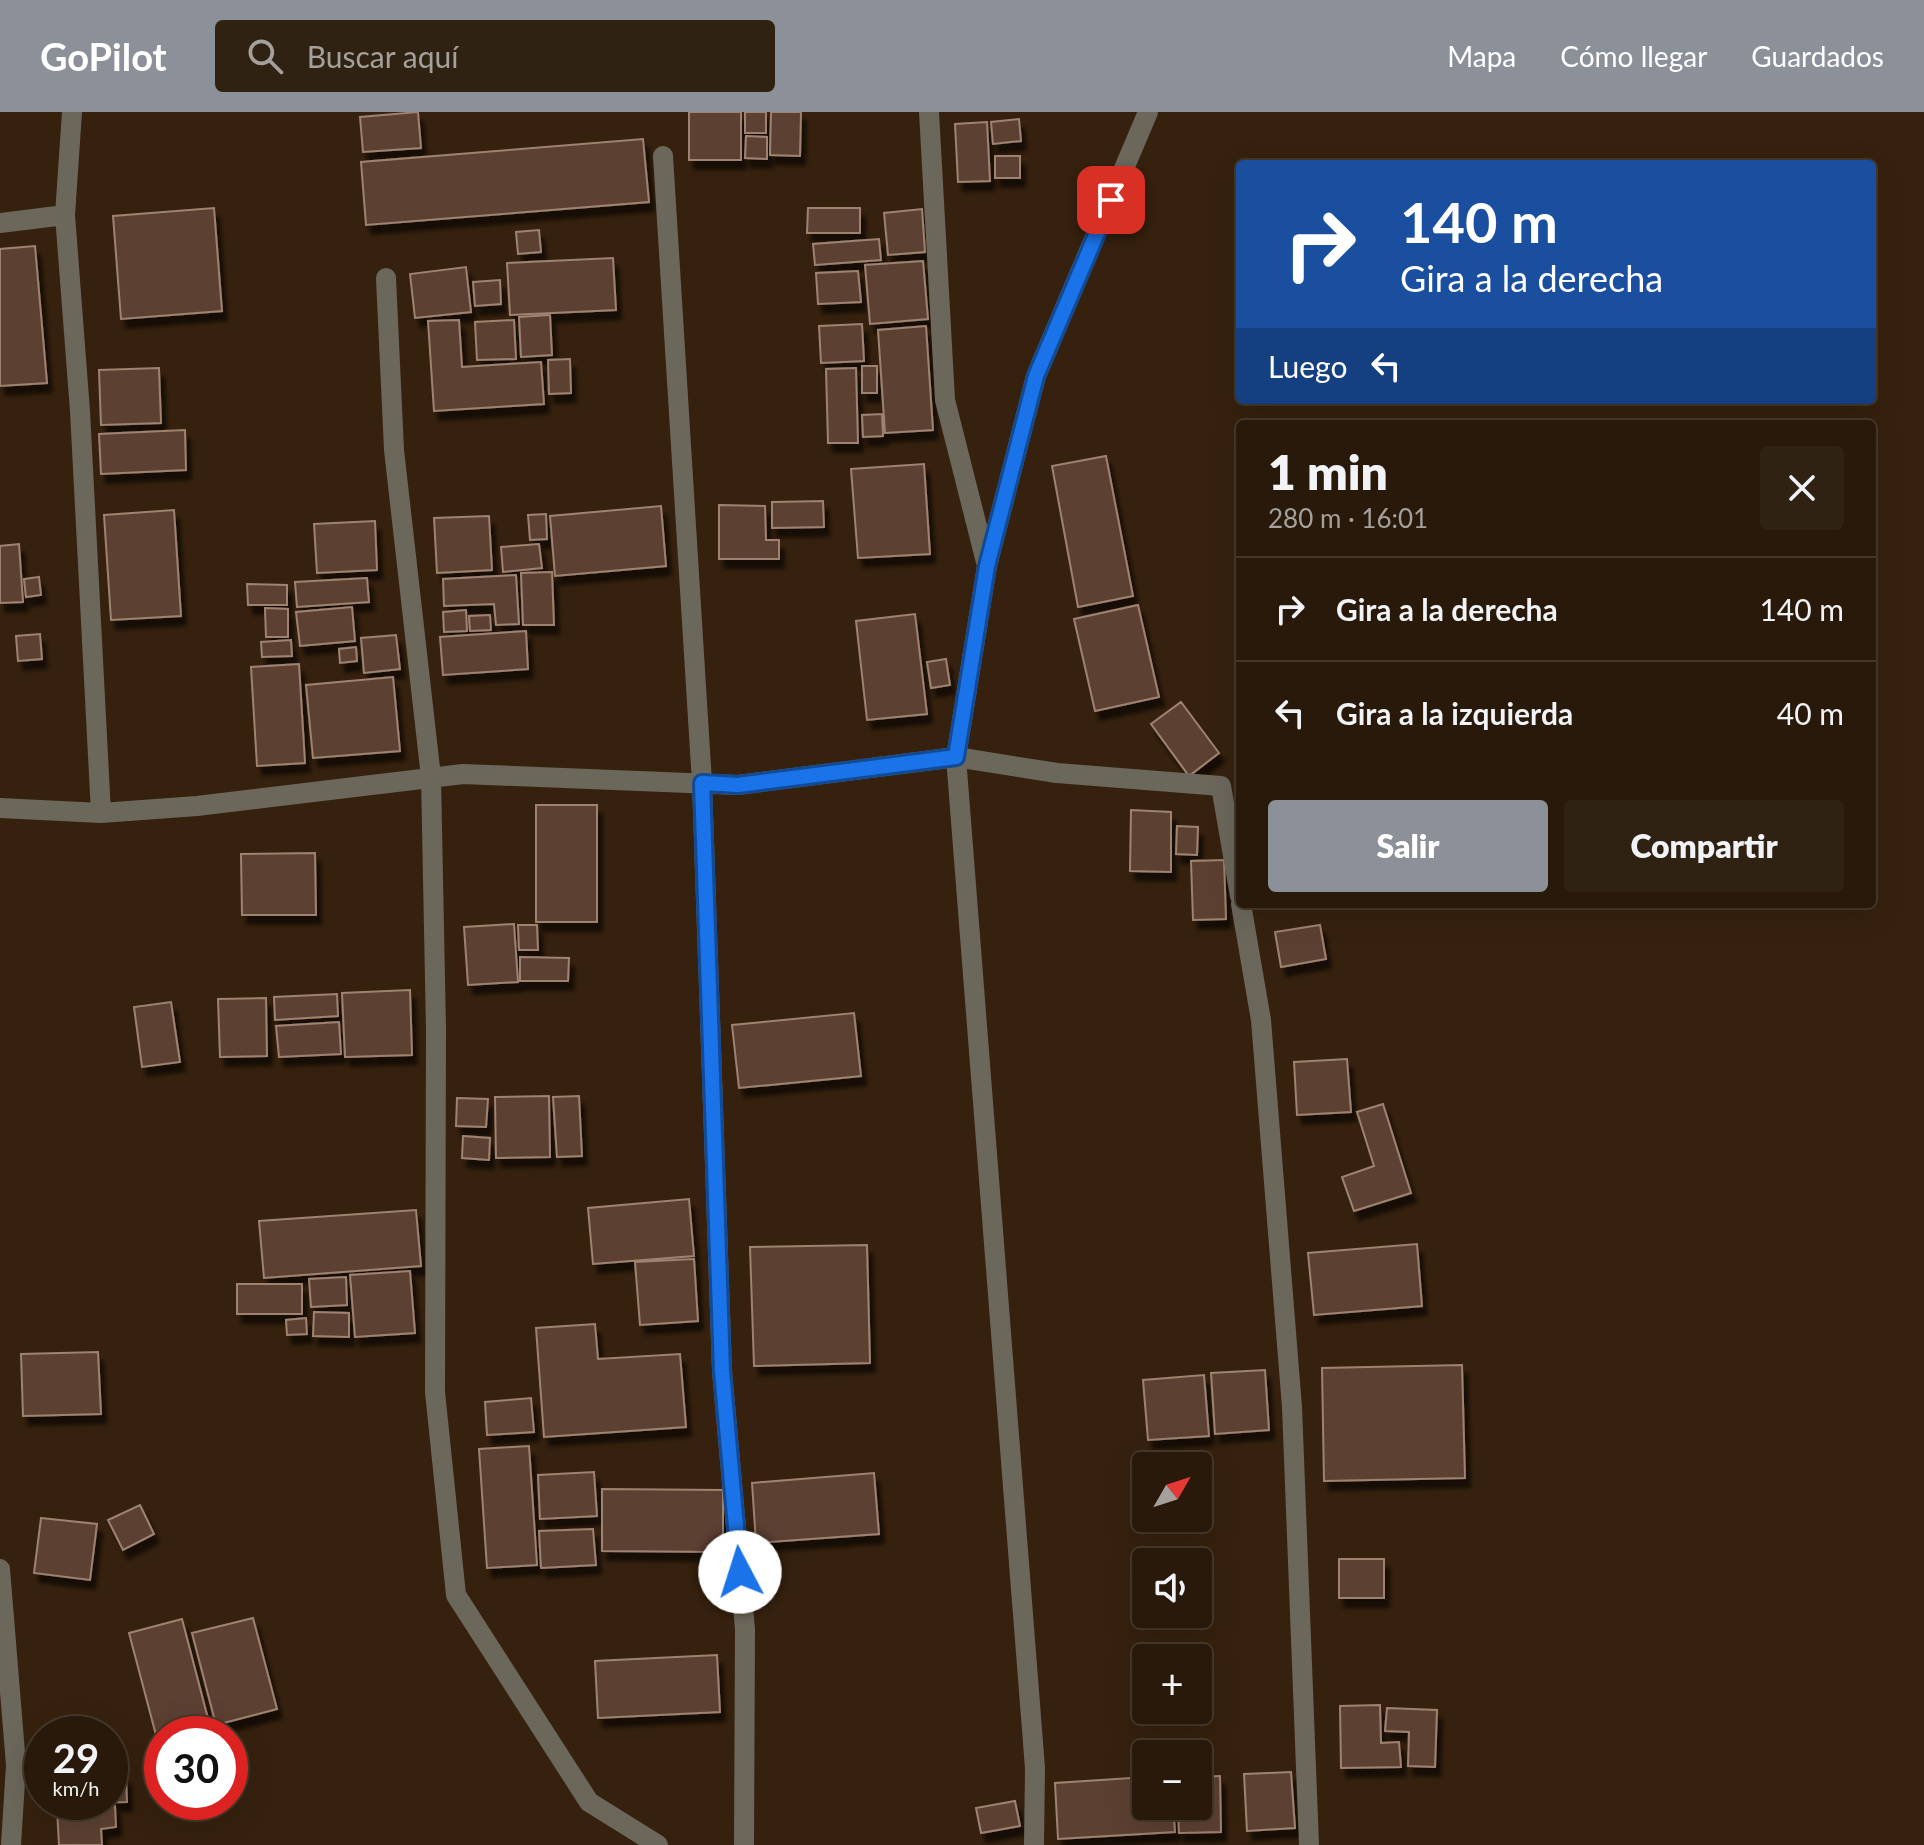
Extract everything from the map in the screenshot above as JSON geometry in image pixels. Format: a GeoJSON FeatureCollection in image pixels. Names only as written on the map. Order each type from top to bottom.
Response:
{"type":"FeatureCollection","features":[{"type":"Feature","properties":{"kind":"street"},"geometry":{"type":"LineString","coordinates":[[72,112],[65,215],[81,427],[101,813]]}},
{"type":"Feature","properties":{"kind":"street"},"geometry":{"type":"LineString","coordinates":[[929,112],[945,400],[987,566]]}},
{"type":"Feature","properties":{"kind":"street"},"geometry":{"type":"LineString","coordinates":[[1034,1845],[1035,1768],[956,757],[987,566],[1036,376],[1148,112]]}},
{"type":"Feature","properties":{"kind":"street"},"geometry":{"type":"LineString","coordinates":[[663,156],[702,783],[722,1371],[745,1629],[744,1845]]}},
{"type":"Feature","properties":{"kind":"street"},"geometry":{"type":"LineString","coordinates":[[0,223],[65,215]]}},
{"type":"Feature","properties":{"kind":"street"},"geometry":{"type":"LineString","coordinates":[[386,278],[394,450],[431,777],[436,1029],[435,1392],[456,1595],[589,1802],[658,1845]]}},
{"type":"Feature","properties":{"kind":"street"},"geometry":{"type":"LineString","coordinates":[[0,808],[101,813],[197,806],[463,774],[738,785],[956,757],[1057,773],[1221,786],[1236,873]]}},
{"type":"Feature","properties":{"kind":"street"},"geometry":{"type":"LineString","coordinates":[[1242,908],[1261,1020],[1292,1407],[1309,1845]]}},
{"type":"Feature","properties":{"kind":"street"},"geometry":{"type":"LineString","coordinates":[[0,1569],[11,1845]]}},
{"type":"Feature","properties":{"kind":"building"},"geometry":{"type":"Polygon","coordinates":[[[418,112],[421,148],[363,152],[360,117],[418,112]]]}},
{"type":"Feature","properties":{"kind":"building"},"geometry":{"type":"Polygon","coordinates":[[[689,112],[741,112],[741,160],[689,160],[689,112]]]}},
{"type":"Feature","properties":{"kind":"building"},"geometry":{"type":"Polygon","coordinates":[[[745,112],[766,112],[766,133],[745,133],[745,112]]]}},
{"type":"Feature","properties":{"kind":"building"},"geometry":{"type":"Polygon","coordinates":[[[771,112],[801,112],[800,156],[770,155],[771,112]]]}},
{"type":"Feature","properties":{"kind":"building"},"geometry":{"type":"Polygon","coordinates":[[[1019,119],[1021,141],[993,144],[991,122],[1019,119]]]}},
{"type":"Feature","properties":{"kind":"building"},"geometry":{"type":"Polygon","coordinates":[[[987,122],[990,181],[958,182],[955,124],[987,122]]]}},
{"type":"Feature","properties":{"kind":"building"},"geometry":{"type":"Polygon","coordinates":[[[746,136],[767,137],[767,159],[745,158],[746,136]]]}},
{"type":"Feature","properties":{"kind":"building"},"geometry":{"type":"Polygon","coordinates":[[[643,139],[649,202],[366,225],[361,162],[643,139]]]}},
{"type":"Feature","properties":{"kind":"building"},"geometry":{"type":"Polygon","coordinates":[[[995,156],[1020,156],[1020,178],[995,178],[995,156]]]}},
{"type":"Feature","properties":{"kind":"building"},"geometry":{"type":"Polygon","coordinates":[[[214,208],[222,311],[121,319],[113,216],[214,208]]]}},
{"type":"Feature","properties":{"kind":"building"},"geometry":{"type":"Polygon","coordinates":[[[808,208],[860,208],[860,233],[807,233],[808,208]]]}},
{"type":"Feature","properties":{"kind":"building"},"geometry":{"type":"Polygon","coordinates":[[[922,209],[925,252],[888,255],[884,213],[922,209]]]}},
{"type":"Feature","properties":{"kind":"building"},"geometry":{"type":"Polygon","coordinates":[[[539,230],[541,252],[518,254],[516,232],[539,230]]]}},
{"type":"Feature","properties":{"kind":"building"},"geometry":{"type":"Polygon","coordinates":[[[879,239],[881,260],[815,265],[813,244],[879,239]]]}},
{"type":"Feature","properties":{"kind":"building"},"geometry":{"type":"Polygon","coordinates":[[[35,246],[47,383],[0,386],[0,249],[35,246]]]}},
{"type":"Feature","properties":{"kind":"building"},"geometry":{"type":"Polygon","coordinates":[[[613,258],[616,310],[510,315],[507,263],[613,258]]]}},
{"type":"Feature","properties":{"kind":"building"},"geometry":{"type":"Polygon","coordinates":[[[923,261],[928,319],[870,324],[865,265],[923,261]]]}},
{"type":"Feature","properties":{"kind":"building"},"geometry":{"type":"Polygon","coordinates":[[[466,267],[471,312],[415,318],[410,274],[466,267]]]}},
{"type":"Feature","properties":{"kind":"building"},"geometry":{"type":"Polygon","coordinates":[[[858,271],[861,302],[818,304],[816,273],[858,271]]]}},
{"type":"Feature","properties":{"kind":"building"},"geometry":{"type":"Polygon","coordinates":[[[500,280],[501,304],[475,306],[473,282],[500,280]]]}},
{"type":"Feature","properties":{"kind":"building"},"geometry":{"type":"Polygon","coordinates":[[[550,315],[552,355],[521,357],[519,317],[550,315]]]}},
{"type":"Feature","properties":{"kind":"building"},"geometry":{"type":"Polygon","coordinates":[[[459,320],[462,367],[541,362],[544,404],[434,411],[428,321],[459,320]]]}},
{"type":"Feature","properties":{"kind":"building"},"geometry":{"type":"Polygon","coordinates":[[[514,320],[516,359],[477,360],[475,322],[514,320]]]}},
{"type":"Feature","properties":{"kind":"building"},"geometry":{"type":"Polygon","coordinates":[[[862,324],[864,361],[821,363],[819,326],[862,324]]]}},
{"type":"Feature","properties":{"kind":"building"},"geometry":{"type":"Polygon","coordinates":[[[926,326],[933,430],[885,433],[878,330],[926,326]]]}},
{"type":"Feature","properties":{"kind":"building"},"geometry":{"type":"Polygon","coordinates":[[[570,359],[571,393],[549,394],[548,360],[570,359]]]}},
{"type":"Feature","properties":{"kind":"building"},"geometry":{"type":"Polygon","coordinates":[[[862,366],[877,366],[877,393],[862,393],[862,366]]]}},
{"type":"Feature","properties":{"kind":"building"},"geometry":{"type":"Polygon","coordinates":[[[159,368],[161,423],[101,425],[99,370],[159,368]]]}},
{"type":"Feature","properties":{"kind":"building"},"geometry":{"type":"Polygon","coordinates":[[[856,368],[858,443],[828,443],[826,369],[856,368]]]}},
{"type":"Feature","properties":{"kind":"building"},"geometry":{"type":"Polygon","coordinates":[[[882,414],[883,436],[863,437],[862,415],[882,414]]]}},
{"type":"Feature","properties":{"kind":"building"},"geometry":{"type":"Polygon","coordinates":[[[185,430],[186,470],[101,474],[99,434],[185,430]]]}},
{"type":"Feature","properties":{"kind":"building"},"geometry":{"type":"Polygon","coordinates":[[[1106,456],[1133,596],[1078,607],[1052,466],[1106,456]]]}},
{"type":"Feature","properties":{"kind":"building"},"geometry":{"type":"Polygon","coordinates":[[[924,464],[930,554],[858,558],[851,469],[924,464]]]}},
{"type":"Feature","properties":{"kind":"building"},"geometry":{"type":"Polygon","coordinates":[[[823,501],[824,527],[772,528],[772,502],[823,501]]]}},
{"type":"Feature","properties":{"kind":"building"},"geometry":{"type":"Polygon","coordinates":[[[719,505],[765,506],[766,540],[779,540],[779,559],[719,559],[719,505]]]}},
{"type":"Feature","properties":{"kind":"building"},"geometry":{"type":"Polygon","coordinates":[[[661,506],[666,566],[555,576],[550,516],[661,506]]]}},
{"type":"Feature","properties":{"kind":"building"},"geometry":{"type":"Polygon","coordinates":[[[174,510],[181,616],[111,620],[104,515],[174,510]]]}},
{"type":"Feature","properties":{"kind":"building"},"geometry":{"type":"Polygon","coordinates":[[[546,514],[547,539],[530,540],[528,515],[546,514]]]}},
{"type":"Feature","properties":{"kind":"building"},"geometry":{"type":"Polygon","coordinates":[[[489,516],[492,570],[437,573],[434,518],[489,516]]]}},
{"type":"Feature","properties":{"kind":"building"},"geometry":{"type":"Polygon","coordinates":[[[375,521],[377,570],[317,573],[314,524],[375,521]]]}},
{"type":"Feature","properties":{"kind":"building"},"geometry":{"type":"Polygon","coordinates":[[[19,544],[23,602],[0,603],[0,546],[19,544]]]}},
{"type":"Feature","properties":{"kind":"building"},"geometry":{"type":"Polygon","coordinates":[[[539,544],[542,568],[503,572],[501,547],[539,544]]]}},
{"type":"Feature","properties":{"kind":"building"},"geometry":{"type":"Polygon","coordinates":[[[552,572],[554,625],[523,625],[521,573],[552,572]]]}},
{"type":"Feature","properties":{"kind":"building"},"geometry":{"type":"Polygon","coordinates":[[[516,575],[519,624],[496,625],[494,604],[444,606],[443,579],[516,575]]]}},
{"type":"Feature","properties":{"kind":"building"},"geometry":{"type":"Polygon","coordinates":[[[39,577],[41,595],[26,597],[24,579],[39,577]]]}},
{"type":"Feature","properties":{"kind":"building"},"geometry":{"type":"Polygon","coordinates":[[[367,578],[369,602],[297,607],[295,582],[367,578]]]}},
{"type":"Feature","properties":{"kind":"building"},"geometry":{"type":"Polygon","coordinates":[[[247,584],[287,585],[287,605],[248,605],[247,584]]]}},
{"type":"Feature","properties":{"kind":"building"},"geometry":{"type":"Polygon","coordinates":[[[1138,605],[1159,697],[1095,711],[1074,619],[1138,605]]]}},
{"type":"Feature","properties":{"kind":"building"},"geometry":{"type":"Polygon","coordinates":[[[352,607],[355,641],[300,646],[296,612],[352,607]]]}},
{"type":"Feature","properties":{"kind":"building"},"geometry":{"type":"Polygon","coordinates":[[[265,608],[288,609],[288,637],[266,637],[265,608]]]}},
{"type":"Feature","properties":{"kind":"building"},"geometry":{"type":"Polygon","coordinates":[[[466,610],[467,631],[444,632],[443,612],[466,610]]]}},
{"type":"Feature","properties":{"kind":"building"},"geometry":{"type":"Polygon","coordinates":[[[915,614],[927,714],[867,720],[856,621],[915,614]]]}},
{"type":"Feature","properties":{"kind":"building"},"geometry":{"type":"Polygon","coordinates":[[[490,615],[491,630],[470,631],[469,616],[490,615]]]}},
{"type":"Feature","properties":{"kind":"building"},"geometry":{"type":"Polygon","coordinates":[[[526,631],[528,669],[443,675],[440,637],[526,631]]]}},
{"type":"Feature","properties":{"kind":"building"},"geometry":{"type":"Polygon","coordinates":[[[40,634],[42,659],[18,661],[16,636],[40,634]]]}},
{"type":"Feature","properties":{"kind":"building"},"geometry":{"type":"Polygon","coordinates":[[[396,635],[400,669],[364,673],[361,638],[396,635]]]}},
{"type":"Feature","properties":{"kind":"building"},"geometry":{"type":"Polygon","coordinates":[[[291,640],[292,656],[262,657],[261,642],[291,640]]]}},
{"type":"Feature","properties":{"kind":"building"},"geometry":{"type":"Polygon","coordinates":[[[356,647],[357,661],[340,663],[339,649],[356,647]]]}},
{"type":"Feature","properties":{"kind":"building"},"geometry":{"type":"Polygon","coordinates":[[[946,659],[950,685],[931,688],[927,662],[946,659]]]}},
{"type":"Feature","properties":{"kind":"building"},"geometry":{"type":"Polygon","coordinates":[[[299,664],[305,763],[257,766],[251,667],[299,664]]]}},
{"type":"Feature","properties":{"kind":"building"},"geometry":{"type":"Polygon","coordinates":[[[393,677],[400,751],[313,758],[306,685],[393,677]]]}},
{"type":"Feature","properties":{"kind":"building"},"geometry":{"type":"Polygon","coordinates":[[[1181,702],[1219,753],[1189,776],[1151,724],[1181,702]]]}},
{"type":"Feature","properties":{"kind":"building"},"geometry":{"type":"Polygon","coordinates":[[[536,805],[597,805],[597,922],[536,922],[536,805]]]}},
{"type":"Feature","properties":{"kind":"building"},"geometry":{"type":"Polygon","coordinates":[[[1131,810],[1171,812],[1171,872],[1130,871],[1131,810]]]}},
{"type":"Feature","properties":{"kind":"building"},"geometry":{"type":"Polygon","coordinates":[[[1177,826],[1198,827],[1197,855],[1176,854],[1177,826]]]}},
{"type":"Feature","properties":{"kind":"building"},"geometry":{"type":"Polygon","coordinates":[[[315,853],[316,915],[242,915],[241,854],[315,853]]]}},
{"type":"Feature","properties":{"kind":"building"},"geometry":{"type":"Polygon","coordinates":[[[1224,860],[1226,919],[1193,920],[1191,861],[1224,860]]]}},
{"type":"Feature","properties":{"kind":"building"},"geometry":{"type":"Polygon","coordinates":[[[514,924],[518,982],[468,985],[464,927],[514,924]]]}},
{"type":"Feature","properties":{"kind":"building"},"geometry":{"type":"Polygon","coordinates":[[[518,925],[537,925],[538,950],[519,950],[518,925]]]}},
{"type":"Feature","properties":{"kind":"building"},"geometry":{"type":"Polygon","coordinates":[[[1320,925],[1326,959],[1281,967],[1275,932],[1320,925]]]}},
{"type":"Feature","properties":{"kind":"building"},"geometry":{"type":"Polygon","coordinates":[[[520,957],[569,958],[568,981],[520,981],[520,957]]]}},
{"type":"Feature","properties":{"kind":"building"},"geometry":{"type":"Polygon","coordinates":[[[410,990],[412,1055],[345,1057],[342,993],[410,990]]]}},
{"type":"Feature","properties":{"kind":"building"},"geometry":{"type":"Polygon","coordinates":[[[337,994],[338,1016],[275,1020],[274,997],[337,994]]]}},
{"type":"Feature","properties":{"kind":"building"},"geometry":{"type":"Polygon","coordinates":[[[266,998],[267,1056],[220,1057],[218,999],[266,998]]]}},
{"type":"Feature","properties":{"kind":"building"},"geometry":{"type":"Polygon","coordinates":[[[171,1002],[180,1062],[142,1067],[134,1007],[171,1002]]]}},
{"type":"Feature","properties":{"kind":"building"},"geometry":{"type":"Polygon","coordinates":[[[854,1013],[861,1076],[739,1088],[732,1025],[854,1013]]]}},
{"type":"Feature","properties":{"kind":"building"},"geometry":{"type":"Polygon","coordinates":[[[339,1022],[341,1054],[279,1057],[276,1026],[339,1022]]]}},
{"type":"Feature","properties":{"kind":"building"},"geometry":{"type":"Polygon","coordinates":[[[1347,1059],[1351,1112],[1297,1115],[1294,1062],[1347,1059]]]}},
{"type":"Feature","properties":{"kind":"building"},"geometry":{"type":"Polygon","coordinates":[[[549,1096],[550,1157],[496,1158],[495,1097],[549,1096]]]}},
{"type":"Feature","properties":{"kind":"building"},"geometry":{"type":"Polygon","coordinates":[[[579,1096],[582,1156],[557,1157],[553,1097],[579,1096]]]}},
{"type":"Feature","properties":{"kind":"building"},"geometry":{"type":"Polygon","coordinates":[[[457,1098],[488,1099],[486,1127],[456,1126],[457,1098]]]}},
{"type":"Feature","properties":{"kind":"building"},"geometry":{"type":"Polygon","coordinates":[[[1383,1104],[1411,1193],[1354,1211],[1342,1177],[1374,1166],[1357,1112],[1383,1104]]]}},
{"type":"Feature","properties":{"kind":"building"},"geometry":{"type":"Polygon","coordinates":[[[463,1136],[490,1138],[489,1160],[462,1158],[463,1136]]]}},
{"type":"Feature","properties":{"kind":"building"},"geometry":{"type":"Polygon","coordinates":[[[689,1199],[694,1256],[593,1264],[588,1208],[689,1199]]]}},
{"type":"Feature","properties":{"kind":"building"},"geometry":{"type":"Polygon","coordinates":[[[416,1210],[421,1266],[264,1278],[259,1221],[416,1210]]]}},
{"type":"Feature","properties":{"kind":"building"},"geometry":{"type":"Polygon","coordinates":[[[1417,1244],[1422,1306],[1314,1315],[1308,1253],[1417,1244]]]}},
{"type":"Feature","properties":{"kind":"building"},"geometry":{"type":"Polygon","coordinates":[[[867,1245],[870,1363],[754,1366],[750,1247],[867,1245]]]}},
{"type":"Feature","properties":{"kind":"building"},"geometry":{"type":"Polygon","coordinates":[[[694,1259],[698,1321],[640,1325],[635,1262],[694,1259]]]}},
{"type":"Feature","properties":{"kind":"building"},"geometry":{"type":"Polygon","coordinates":[[[410,1271],[415,1333],[355,1337],[350,1275],[410,1271]]]}},
{"type":"Feature","properties":{"kind":"building"},"geometry":{"type":"Polygon","coordinates":[[[346,1277],[347,1305],[311,1307],[309,1279],[346,1277]]]}},
{"type":"Feature","properties":{"kind":"building"},"geometry":{"type":"Polygon","coordinates":[[[237,1284],[302,1284],[302,1314],[237,1314],[237,1284]]]}},
{"type":"Feature","properties":{"kind":"building"},"geometry":{"type":"Polygon","coordinates":[[[314,1312],[349,1313],[349,1337],[313,1336],[314,1312]]]}},
{"type":"Feature","properties":{"kind":"building"},"geometry":{"type":"Polygon","coordinates":[[[306,1318],[307,1334],[287,1335],[286,1320],[306,1318]]]}},
{"type":"Feature","properties":{"kind":"building"},"geometry":{"type":"Polygon","coordinates":[[[595,1324],[598,1359],[680,1354],[686,1427],[544,1437],[536,1328],[595,1324]]]}},
{"type":"Feature","properties":{"kind":"building"},"geometry":{"type":"Polygon","coordinates":[[[98,1352],[101,1414],[23,1416],[21,1354],[98,1352]]]}},
{"type":"Feature","properties":{"kind":"building"},"geometry":{"type":"Polygon","coordinates":[[[1462,1365],[1465,1478],[1324,1481],[1322,1368],[1462,1365]]]}},
{"type":"Feature","properties":{"kind":"building"},"geometry":{"type":"Polygon","coordinates":[[[1265,1370],[1269,1430],[1215,1434],[1211,1373],[1265,1370]]]}},
{"type":"Feature","properties":{"kind":"building"},"geometry":{"type":"Polygon","coordinates":[[[1204,1375],[1209,1436],[1148,1440],[1143,1380],[1204,1375]]]}},
{"type":"Feature","properties":{"kind":"building"},"geometry":{"type":"Polygon","coordinates":[[[531,1398],[534,1432],[487,1435],[485,1402],[531,1398]]]}},
{"type":"Feature","properties":{"kind":"building"},"geometry":{"type":"Polygon","coordinates":[[[529,1446],[537,1565],[487,1568],[479,1449],[529,1446]]]}},
{"type":"Feature","properties":{"kind":"building"},"geometry":{"type":"Polygon","coordinates":[[[594,1472],[597,1516],[540,1519],[538,1475],[594,1472]]]}},
{"type":"Feature","properties":{"kind":"building"},"geometry":{"type":"Polygon","coordinates":[[[874,1473],[879,1534],[756,1543],[752,1483],[874,1473]]]}},
{"type":"Feature","properties":{"kind":"building"},"geometry":{"type":"Polygon","coordinates":[[[602,1489],[723,1490],[723,1552],[602,1551],[602,1489]]]}},
{"type":"Feature","properties":{"kind":"building"},"geometry":{"type":"Polygon","coordinates":[[[140,1505],[154,1534],[123,1550],[108,1520],[140,1505]]]}},
{"type":"Feature","properties":{"kind":"building"},"geometry":{"type":"Polygon","coordinates":[[[41,1518],[97,1524],[90,1580],[34,1573],[41,1518]]]}},
{"type":"Feature","properties":{"kind":"building"},"geometry":{"type":"Polygon","coordinates":[[[593,1529],[596,1565],[541,1568],[539,1531],[593,1529]]]}},
{"type":"Feature","properties":{"kind":"building"},"geometry":{"type":"Polygon","coordinates":[[[1339,1559],[1384,1559],[1384,1598],[1339,1598],[1339,1559]]]}},
{"type":"Feature","properties":{"kind":"building"},"geometry":{"type":"Polygon","coordinates":[[[253,1618],[277,1709],[248,1717],[214,1716],[192,1633],[253,1618]]]}},
{"type":"Feature","properties":{"kind":"building"},"geometry":{"type":"Polygon","coordinates":[[[182,1619],[207,1716],[151,1716],[129,1633],[182,1619]]]}},
{"type":"Feature","properties":{"kind":"building"},"geometry":{"type":"Polygon","coordinates":[[[717,1655],[720,1712],[598,1718],[595,1661],[717,1655]]]}},
{"type":"Feature","properties":{"kind":"building"},"geometry":{"type":"Polygon","coordinates":[[[1380,1705],[1381,1743],[1399,1742],[1401,1767],[1341,1768],[1340,1706],[1380,1705]]]}},
{"type":"Feature","properties":{"kind":"building"},"geometry":{"type":"Polygon","coordinates":[[[1387,1708],[1437,1710],[1435,1767],[1408,1766],[1409,1732],[1385,1731],[1387,1708]]]}},
{"type":"Feature","properties":{"kind":"building"},"geometry":{"type":"Polygon","coordinates":[[[1291,1772],[1295,1828],[1247,1831],[1244,1774],[1291,1772]]]}},
{"type":"Feature","properties":{"kind":"building"},"geometry":{"type":"Polygon","coordinates":[[[1212,1776],[1220,1776],[1221,1832],[1179,1833],[1179,1820],[1212,1820],[1212,1776]]]}},
{"type":"Feature","properties":{"kind":"building"},"geometry":{"type":"Polygon","coordinates":[[[1132,1778],[1132,1820],[1174,1820],[1175,1832],[1058,1839],[1055,1783],[1132,1778]]]}},
{"type":"Feature","properties":{"kind":"building"},"geometry":{"type":"Polygon","coordinates":[[[1015,1801],[1020,1826],[981,1833],[976,1808],[1015,1801]]]}},
{"type":"Feature","properties":{"kind":"building"},"geometry":{"type":"Polygon","coordinates":[[[58,1820],[116,1820],[116,1827],[101,1829],[102,1845],[59,1845],[58,1820]]]}},
{"type":"Feature","properties":{"kind":"route"},"geometry":{"type":"LineString","coordinates":[[740,1572],[722,1371],[702,783],[738,785],[956,757],[987,566],[1036,376],[1111,200]]}}]}
